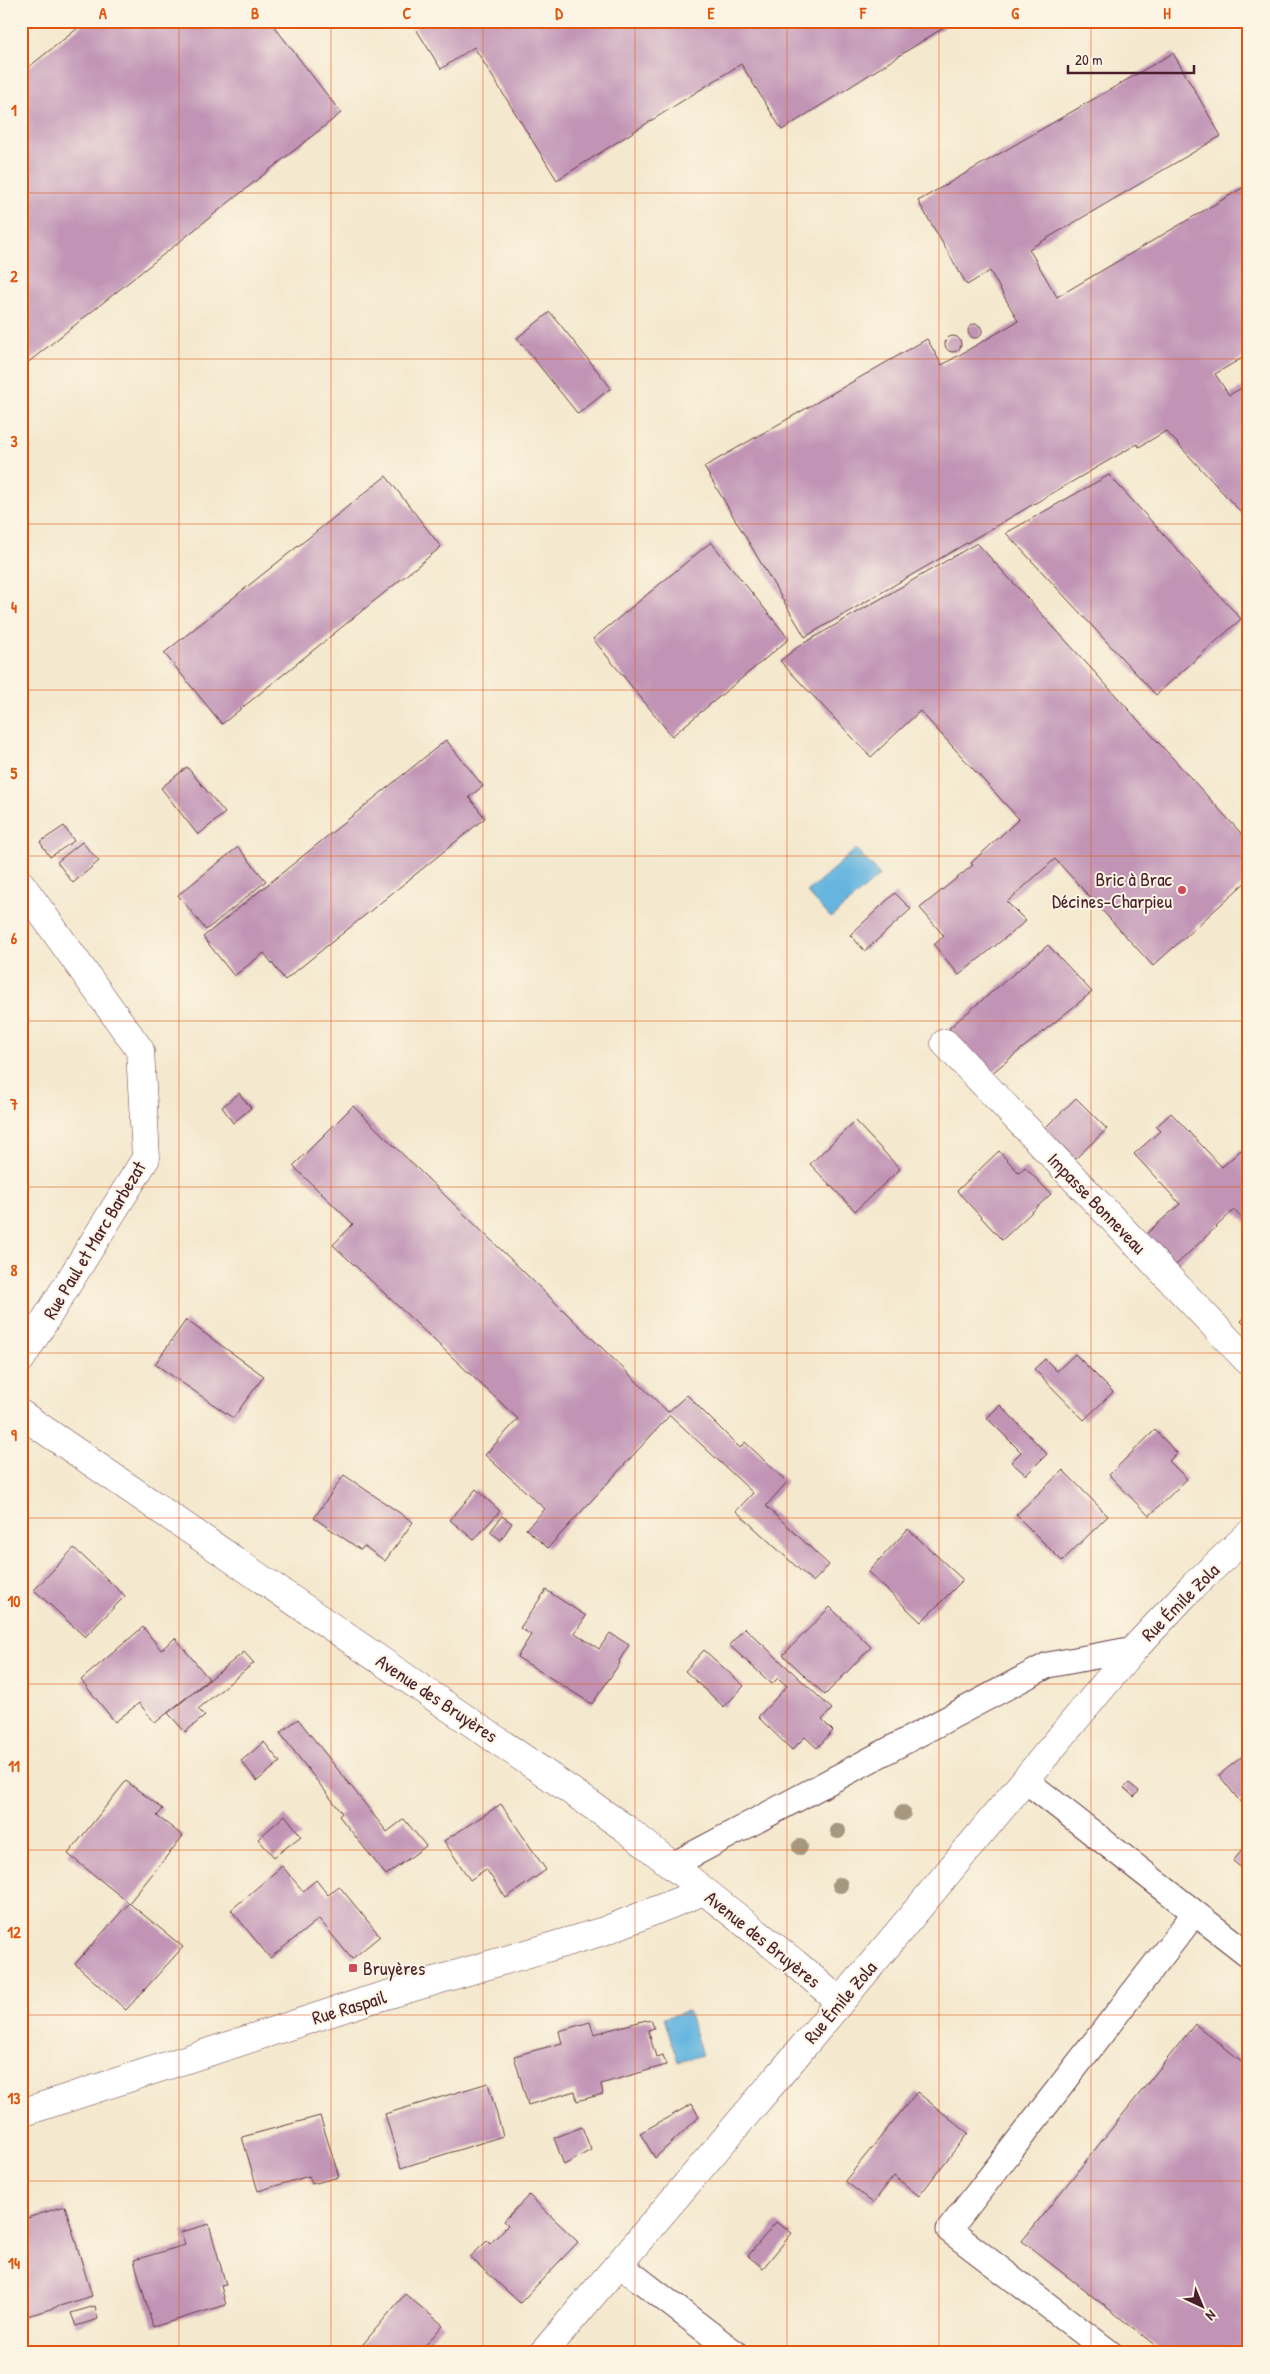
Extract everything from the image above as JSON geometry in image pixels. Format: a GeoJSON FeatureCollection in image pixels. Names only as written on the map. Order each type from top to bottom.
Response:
{"type":"FeatureCollection","features":[{"type":"Feature","properties":{"kind":"street","name":"Rue Paul et Marc Barbezat"},"geometry":{"type":"LineString","coordinates":[[21,884],[140,1050],[146,1158],[21,1358]]}},
{"type":"Feature","properties":{"kind":"street","name":"Impasse Bonneveau"},"geometry":{"type":"LineString","coordinates":[[945,1043],[1249,1362]]}},
{"type":"Feature","properties":{"kind":"street","name":"Avenue des Bruyères"},"geometry":{"type":"LineString","coordinates":[[21,1414],[625,1828],[795,1962],[840,2001]]}},
{"type":"Feature","properties":{"kind":"street","name":"Rue Émile Zola"},"geometry":{"type":"LineString","coordinates":[[543,2353],[782,2072],[1134,1649],[1190,1589],[1249,1534]]}},
{"type":"Feature","properties":{"kind":"street","name":"Rue Raspail"},"geometry":{"type":"LineString","coordinates":[[21,2113],[363,2002],[604,1931],[704,1891]]}},
{"type":"Feature","properties":{"kind":"lane","name":"Rue Émile Zola"},"geometry":{"type":"LineString","coordinates":[[671,1866],[1048,1665],[1134,1649]]}},
{"type":"Feature","properties":{"kind":"lane"},"geometry":{"type":"LineString","coordinates":[[1025,1780],[1249,1955]]}},
{"type":"Feature","properties":{"kind":"lane"},"geometry":{"type":"LineString","coordinates":[[1110,2353],[949,2230],[1195,1913]]}},
{"type":"Feature","properties":{"kind":"lane"},"geometry":{"type":"LineString","coordinates":[[619,2264],[735,2353]]}},
{"type":"Feature","properties":{"kind":"water"},"geometry":{"type":"Polygon","coordinates":[[[856,849],[880,875],[831,918],[807,892],[856,849]]]}},
{"type":"Feature","properties":{"kind":"water"},"geometry":{"type":"Polygon","coordinates":[[[688,2011],[702,2055],[678,2062],[664,2018],[688,2011]]]}},
{"type":"Feature","properties":{"kind":"building"},"geometry":{"type":"Polygon","coordinates":[[[87,21],[270,21],[341,113],[21,368],[21,73],[87,21]]]}},
{"type":"Feature","properties":{"kind":"building"},"geometry":{"type":"Polygon","coordinates":[[[411,21],[954,21],[782,130],[741,64],[557,180],[474,47],[441,69],[411,21]]]}},
{"type":"Feature","properties":{"kind":"building"},"geometry":{"type":"Polygon","coordinates":[[[1173,53],[1221,136],[1029,249],[1057,297],[1249,184],[1249,354],[1215,374],[1229,395],[1249,384],[1249,521],[1166,431],[1139,447],[1137,444],[805,637],[704,467],[927,339],[942,365],[1018,321],[990,271],[967,285],[918,201],[1173,53]]]}},
{"type":"Feature","properties":{"kind":"building"},"geometry":{"type":"Polygon","coordinates":[[[550,312],[611,388],[578,414],[517,338],[550,312]]]}},
{"type":"Feature","properties":{"kind":"building"},"geometry":{"type":"Polygon","coordinates":[[[972,324],[978,324],[982,331],[978,338],[972,338],[968,334],[968,328],[972,324]]]}},
{"type":"Feature","properties":{"kind":"building"},"geometry":{"type":"Polygon","coordinates":[[[953,336],[959,338],[961,344],[959,350],[953,352],[947,350],[945,344],[947,338],[953,336]]]}},
{"type":"Feature","properties":{"kind":"building"},"geometry":{"type":"Polygon","coordinates":[[[1109,475],[1241,619],[1156,695],[1006,533],[1109,475]]]}},
{"type":"Feature","properties":{"kind":"building"},"geometry":{"type":"Polygon","coordinates":[[[386,476],[441,547],[222,724],[164,653],[386,476]]]}},
{"type":"Feature","properties":{"kind":"building"},"geometry":{"type":"Polygon","coordinates":[[[711,542],[789,639],[672,736],[593,639],[711,542]]]}},
{"type":"Feature","properties":{"kind":"building"},"geometry":{"type":"Polygon","coordinates":[[[977,543],[1249,842],[1249,879],[1153,966],[1055,859],[1007,902],[1026,921],[959,975],[934,945],[944,936],[920,908],[973,865],[971,863],[1019,819],[920,711],[871,757],[780,661],[799,646],[977,543]]]}},
{"type":"Feature","properties":{"kind":"building"},"geometry":{"type":"Polygon","coordinates":[[[446,740],[483,786],[469,797],[485,818],[285,980],[264,953],[234,976],[203,937],[446,740]]]}},
{"type":"Feature","properties":{"kind":"building"},"geometry":{"type":"Polygon","coordinates":[[[187,767],[225,813],[198,835],[161,788],[187,767]]]}},
{"type":"Feature","properties":{"kind":"building"},"geometry":{"type":"Polygon","coordinates":[[[64,826],[74,841],[50,857],[40,842],[64,826]]]}},
{"type":"Feature","properties":{"kind":"building"},"geometry":{"type":"Polygon","coordinates":[[[82,842],[99,861],[73,883],[57,862],[82,842]]]}},
{"type":"Feature","properties":{"kind":"building"},"geometry":{"type":"Polygon","coordinates":[[[238,847],[266,881],[206,930],[178,895],[238,847]]]}},
{"type":"Feature","properties":{"kind":"building"},"geometry":{"type":"Polygon","coordinates":[[[895,893],[911,909],[865,951],[850,935],[895,893]]]}},
{"type":"Feature","properties":{"kind":"building"},"geometry":{"type":"Polygon","coordinates":[[[1048,945],[1092,992],[992,1073],[949,1028],[1048,945]]]}},
{"type":"Feature","properties":{"kind":"building"},"geometry":{"type":"Polygon","coordinates":[[[239,1093],[251,1108],[233,1123],[222,1107],[239,1093]]]}},
{"type":"Feature","properties":{"kind":"building"},"geometry":{"type":"Polygon","coordinates":[[[1076,1098],[1107,1129],[1075,1159],[1045,1128],[1076,1098]]]}},
{"type":"Feature","properties":{"kind":"building"},"geometry":{"type":"Polygon","coordinates":[[[353,1106],[668,1412],[687,1395],[740,1448],[745,1442],[787,1482],[766,1506],[829,1565],[813,1582],[736,1511],[753,1493],[670,1415],[548,1548],[526,1529],[545,1509],[485,1455],[518,1419],[333,1245],[353,1224],[293,1166],[353,1106]]]}},
{"type":"Feature","properties":{"kind":"building"},"geometry":{"type":"Polygon","coordinates":[[[1171,1113],[1222,1167],[1241,1150],[1249,1159],[1249,1226],[1234,1210],[1176,1265],[1146,1234],[1180,1204],[1134,1154],[1160,1131],[1156,1127],[1171,1113]]]}},
{"type":"Feature","properties":{"kind":"building"},"geometry":{"type":"Polygon","coordinates":[[[855,1121],[900,1169],[855,1211],[810,1164],[855,1121]]]}},
{"type":"Feature","properties":{"kind":"building"},"geometry":{"type":"Polygon","coordinates":[[[999,1151],[1019,1173],[1025,1167],[1051,1194],[1002,1240],[957,1191],[999,1151]]]}},
{"type":"Feature","properties":{"kind":"building"},"geometry":{"type":"Polygon","coordinates":[[[1249,1313],[1249,1330],[1241,1321],[1249,1313]]]}},
{"type":"Feature","properties":{"kind":"building"},"geometry":{"type":"Polygon","coordinates":[[[186,1320],[264,1376],[233,1418],[155,1364],[186,1320]]]}},
{"type":"Feature","properties":{"kind":"building"},"geometry":{"type":"Polygon","coordinates":[[[1075,1354],[1113,1392],[1084,1420],[1034,1369],[1045,1359],[1057,1371],[1075,1354]]]}},
{"type":"Feature","properties":{"kind":"building"},"geometry":{"type":"Polygon","coordinates":[[[1000,1405],[1047,1454],[1026,1475],[1011,1462],[1021,1452],[987,1418],[1000,1405]]]}},
{"type":"Feature","properties":{"kind":"building"},"geometry":{"type":"Polygon","coordinates":[[[1155,1430],[1177,1453],[1169,1461],[1187,1479],[1149,1516],[1109,1475],[1155,1430]]]}},
{"type":"Feature","properties":{"kind":"building"},"geometry":{"type":"Polygon","coordinates":[[[1063,1470],[1108,1516],[1062,1561],[1016,1515],[1063,1470]]]}},
{"type":"Feature","properties":{"kind":"building"},"geometry":{"type":"Polygon","coordinates":[[[344,1475],[413,1522],[385,1561],[364,1546],[361,1550],[314,1518],[344,1475]]]}},
{"type":"Feature","properties":{"kind":"building"},"geometry":{"type":"Polygon","coordinates":[[[476,1489],[500,1511],[474,1540],[450,1520],[476,1489]]]}},
{"type":"Feature","properties":{"kind":"building"},"geometry":{"type":"Polygon","coordinates":[[[502,1516],[512,1523],[501,1540],[490,1532],[502,1516]]]}},
{"type":"Feature","properties":{"kind":"building"},"geometry":{"type":"Polygon","coordinates":[[[908,1529],[963,1580],[921,1622],[868,1572],[908,1529]]]}},
{"type":"Feature","properties":{"kind":"building"},"geometry":{"type":"Polygon","coordinates":[[[74,1548],[125,1596],[85,1637],[34,1590],[74,1548]]]}},
{"type":"Feature","properties":{"kind":"building"},"geometry":{"type":"Polygon","coordinates":[[[546,1590],[586,1616],[575,1633],[599,1649],[610,1633],[629,1645],[619,1661],[620,1663],[592,1704],[517,1657],[531,1635],[520,1628],[546,1590]]]}},
{"type":"Feature","properties":{"kind":"building"},"geometry":{"type":"Polygon","coordinates":[[[830,1607],[871,1647],[825,1695],[783,1655],[830,1607]]]}},
{"type":"Feature","properties":{"kind":"building"},"geometry":{"type":"Polygon","coordinates":[[[143,1627],[161,1650],[175,1638],[209,1679],[155,1723],[139,1703],[115,1722],[81,1680],[143,1627]]]}},
{"type":"Feature","properties":{"kind":"building"},"geometry":{"type":"Polygon","coordinates":[[[745,1628],[832,1709],[822,1720],[833,1731],[817,1748],[805,1737],[792,1750],[758,1717],[787,1686],[778,1678],[772,1684],[729,1645],[745,1628]]]}},
{"type":"Feature","properties":{"kind":"building"},"geometry":{"type":"Polygon","coordinates":[[[704,1650],[744,1686],[724,1707],[685,1671],[704,1650]]]}},
{"type":"Feature","properties":{"kind":"building"},"geometry":{"type":"Polygon","coordinates":[[[244,1652],[254,1663],[198,1709],[205,1716],[185,1732],[168,1713],[244,1652]]]}},
{"type":"Feature","properties":{"kind":"building"},"geometry":{"type":"Polygon","coordinates":[[[298,1719],[387,1832],[404,1819],[426,1846],[386,1875],[339,1816],[342,1813],[280,1733],[298,1719]]]}},
{"type":"Feature","properties":{"kind":"building"},"geometry":{"type":"Polygon","coordinates":[[[264,1742],[280,1762],[257,1781],[241,1761],[264,1742]]]}},
{"type":"Feature","properties":{"kind":"building"},"geometry":{"type":"Polygon","coordinates":[[[1249,1751],[1249,1813],[1219,1775],[1249,1751]]]}},
{"type":"Feature","properties":{"kind":"building"},"geometry":{"type":"Polygon","coordinates":[[[126,1781],[163,1809],[157,1816],[183,1836],[129,1903],[68,1854],[126,1781]]]}},
{"type":"Feature","properties":{"kind":"building"},"geometry":{"type":"Polygon","coordinates":[[[1129,1783],[1139,1791],[1134,1797],[1124,1788],[1129,1783]]]}},
{"type":"Feature","properties":{"kind":"building"},"geometry":{"type":"Polygon","coordinates":[[[501,1804],[546,1870],[506,1898],[486,1869],[470,1880],[444,1841],[501,1804]]]}},
{"type":"Feature","properties":{"kind":"building"},"geometry":{"type":"Polygon","coordinates":[[[285,1815],[301,1836],[274,1857],[258,1839],[285,1815]]]}},
{"type":"Feature","properties":{"kind":"building"},"geometry":{"type":"Polygon","coordinates":[[[1249,1842],[1249,1874],[1233,1861],[1249,1842]]]}},
{"type":"Feature","properties":{"kind":"building"},"geometry":{"type":"Polygon","coordinates":[[[282,1866],[303,1891],[316,1880],[328,1895],[339,1886],[380,1936],[352,1959],[319,1919],[270,1958],[231,1910],[282,1866]]]}},
{"type":"Feature","properties":{"kind":"building"},"geometry":{"type":"Polygon","coordinates":[[[129,1903],[183,1947],[126,2010],[75,1964],[129,1903]]]}},
{"type":"Feature","properties":{"kind":"building"},"geometry":{"type":"Polygon","coordinates":[[[651,2020],[654,2028],[648,2030],[656,2057],[663,2055],[666,2065],[601,2084],[603,2094],[577,2101],[575,2091],[528,2105],[514,2056],[562,2043],[559,2031],[590,2022],[594,2034],[651,2020]]]}},
{"type":"Feature","properties":{"kind":"building"},"geometry":{"type":"Polygon","coordinates":[[[1195,2024],[1249,2067],[1249,2353],[1165,2353],[1022,2241],[1195,2024]]]}},
{"type":"Feature","properties":{"kind":"building"},"geometry":{"type":"Polygon","coordinates":[[[488,2083],[503,2136],[401,2168],[385,2114],[488,2083]]]}},
{"type":"Feature","properties":{"kind":"building"},"geometry":{"type":"Polygon","coordinates":[[[917,2092],[968,2133],[919,2196],[894,2176],[873,2203],[845,2181],[917,2092]]]}},
{"type":"Feature","properties":{"kind":"building"},"geometry":{"type":"Polygon","coordinates":[[[692,2104],[699,2117],[655,2158],[640,2133],[692,2104]]]}},
{"type":"Feature","properties":{"kind":"building"},"geometry":{"type":"Polygon","coordinates":[[[320,2116],[339,2177],[312,2184],[309,2176],[258,2191],[242,2137],[320,2116]]]}},
{"type":"Feature","properties":{"kind":"building"},"geometry":{"type":"Polygon","coordinates":[[[582,2127],[591,2150],[564,2165],[554,2138],[582,2127]]]}},
{"type":"Feature","properties":{"kind":"building"},"geometry":{"type":"Polygon","coordinates":[[[529,2195],[578,2242],[520,2303],[470,2257],[487,2241],[490,2244],[508,2225],[504,2221],[529,2195]]]}},
{"type":"Feature","properties":{"kind":"building"},"geometry":{"type":"Polygon","coordinates":[[[65,2206],[92,2296],[21,2318],[21,2220],[65,2206]]]}},
{"type":"Feature","properties":{"kind":"building"},"geometry":{"type":"Polygon","coordinates":[[[776,2222],[792,2233],[763,2268],[748,2256],[776,2222]]]}},
{"type":"Feature","properties":{"kind":"building"},"geometry":{"type":"Polygon","coordinates":[[[209,2224],[226,2285],[221,2286],[226,2305],[153,2327],[134,2260],[185,2245],[181,2232],[209,2224]]]}},
{"type":"Feature","properties":{"kind":"building"},"geometry":{"type":"Polygon","coordinates":[[[405,2294],[443,2325],[424,2347],[431,2353],[363,2353],[359,2349],[405,2294]]]}},
{"type":"Feature","properties":{"kind":"building"},"geometry":{"type":"Polygon","coordinates":[[[95,2306],[98,2319],[76,2326],[71,2313],[95,2306]]]}},
{"type":"Feature","properties":{"kind":"place","name":"Bric à Brac Décines-Charpieu"},"geometry":{"type":"Point","coordinates":[1182,890]}},
{"type":"Feature","properties":{"kind":"place","name":"Bruyères"},"geometry":{"type":"Point","coordinates":[353,1968]}}]}
